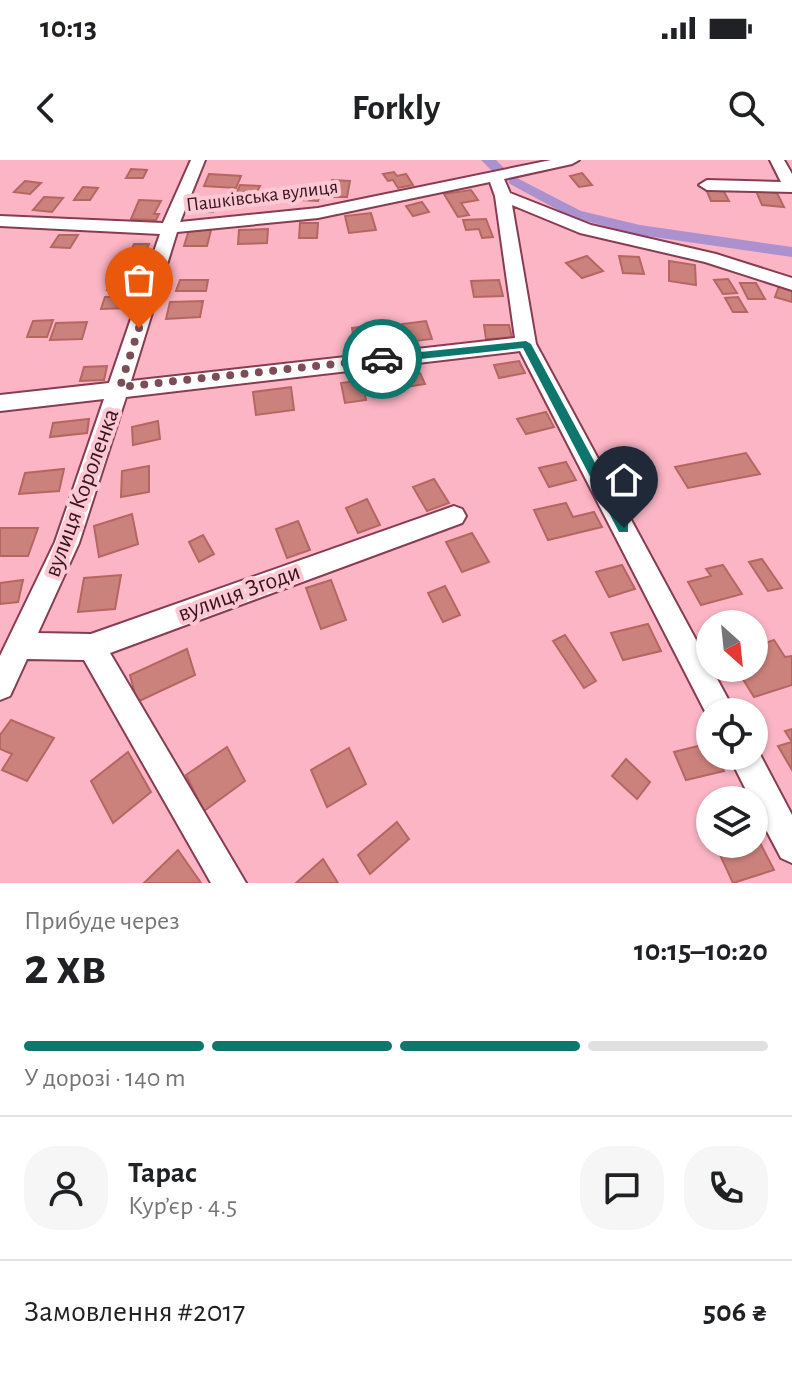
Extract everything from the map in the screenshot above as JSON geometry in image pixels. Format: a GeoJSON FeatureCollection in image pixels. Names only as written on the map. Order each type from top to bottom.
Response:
{"type":"FeatureCollection","features":[{"type":"Feature","properties":{"kind":"street","name":"вулиця Короленка"},"geometry":{"type":"LineString","coordinates":[[0,686],[67,543],[120,387],[170,218],[192,178],[198,160]]}},
{"type":"Feature","properties":{"kind":"street","name":"Пашківська вулиця"},"geometry":{"type":"LineString","coordinates":[[0,221],[147,230],[318,213],[499,186],[572,160]]}},
{"type":"Feature","properties":{"kind":"street"},"geometry":{"type":"LineString","coordinates":[[777,160],[792,187]]}},
{"type":"Feature","properties":{"kind":"street"},"geometry":{"type":"LineString","coordinates":[[707,185],[792,187]]}},
{"type":"Feature","properties":{"kind":"street"},"geometry":{"type":"LineString","coordinates":[[499,186],[586,229],[710,258],[792,284]]}},
{"type":"Feature","properties":{"kind":"street"},"geometry":{"type":"LineString","coordinates":[[499,186],[526,344],[714,698]]}},
{"type":"Feature","properties":{"kind":"street"},"geometry":{"type":"LineString","coordinates":[[0,403],[120,387],[526,344]]}},
{"type":"Feature","properties":{"kind":"street","name":"вулиця Згоди"},"geometry":{"type":"LineString","coordinates":[[20,646],[91,647],[454,516]]}},
{"type":"Feature","properties":{"kind":"street"},"geometry":{"type":"LineString","coordinates":[[91,647],[229,883]]}},
{"type":"Feature","properties":{"kind":"street"},"geometry":{"type":"LineString","coordinates":[[751,770],[792,847]]}},
{"type":"Feature","properties":{"kind":"building"},"geometry":{"type":"Polygon","coordinates":[[[131,169],[147,170],[143,178],[126,178],[131,169]]]}},
{"type":"Feature","properties":{"kind":"building"},"geometry":{"type":"Polygon","coordinates":[[[394,172],[397,176],[406,174],[413,185],[398,188],[393,180],[388,181],[383,174],[394,172]]]}},
{"type":"Feature","properties":{"kind":"building"},"geometry":{"type":"Polygon","coordinates":[[[582,173],[592,185],[579,187],[570,176],[582,173]]]}},
{"type":"Feature","properties":{"kind":"building"},"geometry":{"type":"Polygon","coordinates":[[[209,174],[241,176],[236,188],[204,186],[209,174]]]}},
{"type":"Feature","properties":{"kind":"building"},"geometry":{"type":"Polygon","coordinates":[[[332,180],[350,181],[347,197],[329,197],[332,180]]]}},
{"type":"Feature","properties":{"kind":"building"},"geometry":{"type":"Polygon","coordinates":[[[25,181],[41,183],[30,194],[14,192],[25,181]]]}},
{"type":"Feature","properties":{"kind":"building"},"geometry":{"type":"Polygon","coordinates":[[[240,185],[260,186],[256,194],[237,192],[240,185]]]}},
{"type":"Feature","properties":{"kind":"building"},"geometry":{"type":"Polygon","coordinates":[[[305,185],[322,185],[318,201],[300,200],[305,185]]]}},
{"type":"Feature","properties":{"kind":"building"},"geometry":{"type":"Polygon","coordinates":[[[83,187],[98,188],[90,200],[74,200],[83,187]]]}},
{"type":"Feature","properties":{"kind":"building"},"geometry":{"type":"Polygon","coordinates":[[[706,189],[723,190],[729,201],[711,201],[706,189]]]}},
{"type":"Feature","properties":{"kind":"building"},"geometry":{"type":"Polygon","coordinates":[[[471,190],[478,200],[461,203],[469,215],[458,217],[444,194],[471,190]]]}},
{"type":"Feature","properties":{"kind":"building"},"geometry":{"type":"Polygon","coordinates":[[[756,191],[777,193],[784,207],[762,205],[756,191]]]}},
{"type":"Feature","properties":{"kind":"building"},"geometry":{"type":"Polygon","coordinates":[[[44,197],[63,198],[52,212],[33,210],[44,197]]]}},
{"type":"Feature","properties":{"kind":"building"},"geometry":{"type":"Polygon","coordinates":[[[139,200],[161,201],[154,214],[159,214],[156,220],[131,219],[139,200]]]}},
{"type":"Feature","properties":{"kind":"building"},"geometry":{"type":"Polygon","coordinates":[[[199,202],[216,202],[213,212],[196,212],[199,202]]]}},
{"type":"Feature","properties":{"kind":"building"},"geometry":{"type":"Polygon","coordinates":[[[422,202],[429,212],[413,216],[406,206],[422,202]]]}},
{"type":"Feature","properties":{"kind":"building"},"geometry":{"type":"Polygon","coordinates":[[[371,213],[376,230],[349,233],[345,216],[371,213]]]}},
{"type":"Feature","properties":{"kind":"building"},"geometry":{"type":"Polygon","coordinates":[[[486,219],[493,237],[482,238],[479,229],[466,230],[463,220],[486,219]]]}},
{"type":"Feature","properties":{"kind":"building"},"geometry":{"type":"Polygon","coordinates":[[[300,223],[318,223],[317,238],[299,238],[300,223]]]}},
{"type":"Feature","properties":{"kind":"building"},"geometry":{"type":"Polygon","coordinates":[[[268,229],[267,243],[238,244],[239,230],[268,229]]]}},
{"type":"Feature","properties":{"kind":"building"},"geometry":{"type":"Polygon","coordinates":[[[189,230],[211,230],[207,246],[184,246],[189,230]]]}},
{"type":"Feature","properties":{"kind":"building"},"geometry":{"type":"Polygon","coordinates":[[[59,235],[78,235],[70,248],[51,247],[59,235]]]}},
{"type":"Feature","properties":{"kind":"building"},"geometry":{"type":"Polygon","coordinates":[[[134,244],[149,244],[142,260],[127,260],[134,244]]]}},
{"type":"Feature","properties":{"kind":"building"},"geometry":{"type":"Polygon","coordinates":[[[587,256],[603,271],[582,278],[566,263],[587,256]]]}},
{"type":"Feature","properties":{"kind":"building"},"geometry":{"type":"Polygon","coordinates":[[[619,256],[639,257],[644,274],[623,273],[619,256]]]}},
{"type":"Feature","properties":{"kind":"building"},"geometry":{"type":"Polygon","coordinates":[[[669,261],[695,265],[696,285],[669,281],[669,261]]]}},
{"type":"Feature","properties":{"kind":"building"},"geometry":{"type":"Polygon","coordinates":[[[144,279],[141,289],[107,290],[111,280],[144,279]]]}},
{"type":"Feature","properties":{"kind":"building"},"geometry":{"type":"Polygon","coordinates":[[[728,279],[737,293],[723,294],[714,280],[728,279]]]}},
{"type":"Feature","properties":{"kind":"building"},"geometry":{"type":"Polygon","coordinates":[[[180,280],[208,280],[206,291],[176,291],[180,280]]]}},
{"type":"Feature","properties":{"kind":"building"},"geometry":{"type":"Polygon","coordinates":[[[499,280],[503,296],[474,297],[471,281],[499,280]]]}},
{"type":"Feature","properties":{"kind":"building"},"geometry":{"type":"Polygon","coordinates":[[[740,283],[756,283],[765,299],[748,299],[740,283]]]}},
{"type":"Feature","properties":{"kind":"building"},"geometry":{"type":"Polygon","coordinates":[[[779,286],[792,290],[792,302],[775,297],[779,286]]]}},
{"type":"Feature","properties":{"kind":"building"},"geometry":{"type":"Polygon","coordinates":[[[132,296],[128,308],[101,309],[105,297],[132,296]]]}},
{"type":"Feature","properties":{"kind":"building"},"geometry":{"type":"Polygon","coordinates":[[[738,297],[747,312],[733,312],[725,298],[738,297]]]}},
{"type":"Feature","properties":{"kind":"building"},"geometry":{"type":"Polygon","coordinates":[[[203,301],[200,317],[166,319],[170,302],[203,301]]]}},
{"type":"Feature","properties":{"kind":"building"},"geometry":{"type":"Polygon","coordinates":[[[53,320],[47,337],[27,337],[33,321],[53,320]]]}},
{"type":"Feature","properties":{"kind":"building"},"geometry":{"type":"Polygon","coordinates":[[[426,321],[432,339],[407,342],[402,324],[426,321]]]}},
{"type":"Feature","properties":{"kind":"building"},"geometry":{"type":"Polygon","coordinates":[[[87,322],[82,339],[50,340],[56,323],[87,322]]]}},
{"type":"Feature","properties":{"kind":"building"},"geometry":{"type":"Polygon","coordinates":[[[484,325],[509,325],[512,338],[486,339],[484,325]]]}},
{"type":"Feature","properties":{"kind":"building"},"geometry":{"type":"Polygon","coordinates":[[[370,326],[373,347],[355,349],[352,328],[370,326]]]}},
{"type":"Feature","properties":{"kind":"building"},"geometry":{"type":"Polygon","coordinates":[[[519,361],[525,373],[499,378],[494,365],[519,361]]]}},
{"type":"Feature","properties":{"kind":"building"},"geometry":{"type":"Polygon","coordinates":[[[107,366],[104,380],[80,381],[84,367],[107,366]]]}},
{"type":"Feature","properties":{"kind":"building"},"geometry":{"type":"Polygon","coordinates":[[[420,373],[425,384],[400,388],[396,377],[420,373]]]}},
{"type":"Feature","properties":{"kind":"building"},"geometry":{"type":"Polygon","coordinates":[[[362,380],[366,400],[345,403],[341,383],[362,380]]]}},
{"type":"Feature","properties":{"kind":"building"},"geometry":{"type":"Polygon","coordinates":[[[291,387],[294,410],[256,415],[253,392],[291,387]]]}},
{"type":"Feature","properties":{"kind":"building"},"geometry":{"type":"Polygon","coordinates":[[[546,412],[554,427],[526,434],[517,419],[546,412]]]}},
{"type":"Feature","properties":{"kind":"building"},"geometry":{"type":"Polygon","coordinates":[[[89,419],[87,433],[50,437],[53,423],[89,419]]]}},
{"type":"Feature","properties":{"kind":"building"},"geometry":{"type":"Polygon","coordinates":[[[158,421],[160,439],[133,445],[132,427],[158,421]]]}},
{"type":"Feature","properties":{"kind":"building"},"geometry":{"type":"Polygon","coordinates":[[[746,453],[760,474],[688,488],[675,467],[746,453]]]}},
{"type":"Feature","properties":{"kind":"building"},"geometry":{"type":"Polygon","coordinates":[[[566,462],[576,480],[549,487],[539,468],[566,462]]]}},
{"type":"Feature","properties":{"kind":"building"},"geometry":{"type":"Polygon","coordinates":[[[149,466],[149,492],[121,497],[122,471],[149,466]]]}},
{"type":"Feature","properties":{"kind":"building"},"geometry":{"type":"Polygon","coordinates":[[[64,469],[59,491],[19,494],[25,473],[64,469]]]}},
{"type":"Feature","properties":{"kind":"building"},"geometry":{"type":"Polygon","coordinates":[[[434,479],[449,503],[427,511],[413,487],[434,479]]]}},
{"type":"Feature","properties":{"kind":"building"},"geometry":{"type":"Polygon","coordinates":[[[367,499],[380,525],[358,533],[346,508],[367,499]]]}},
{"type":"Feature","properties":{"kind":"building"},"geometry":{"type":"Polygon","coordinates":[[[566,503],[573,517],[594,512],[602,527],[548,540],[534,510],[566,503]]]}},
{"type":"Feature","properties":{"kind":"building"},"geometry":{"type":"Polygon","coordinates":[[[132,514],[138,544],[99,557],[94,526],[132,514]]]}},
{"type":"Feature","properties":{"kind":"building"},"geometry":{"type":"Polygon","coordinates":[[[298,521],[310,550],[287,558],[276,529],[298,521]]]}},
{"type":"Feature","properties":{"kind":"building"},"geometry":{"type":"Polygon","coordinates":[[[0,528],[38,528],[28,556],[0,556],[0,528]]]}},
{"type":"Feature","properties":{"kind":"building"},"geometry":{"type":"Polygon","coordinates":[[[472,533],[489,562],[462,572],[446,542],[472,533]]]}},
{"type":"Feature","properties":{"kind":"building"},"geometry":{"type":"Polygon","coordinates":[[[203,535],[214,554],[199,562],[189,542],[203,535]]]}},
{"type":"Feature","properties":{"kind":"building"},"geometry":{"type":"Polygon","coordinates":[[[762,559],[782,588],[768,591],[749,562],[762,559]]]}},
{"type":"Feature","properties":{"kind":"building"},"geometry":{"type":"Polygon","coordinates":[[[622,565],[635,589],[609,597],[596,572],[622,565]]]}},
{"type":"Feature","properties":{"kind":"building"},"geometry":{"type":"Polygon","coordinates":[[[723,565],[742,594],[701,605],[688,582],[711,576],[706,569],[723,565]]]}},
{"type":"Feature","properties":{"kind":"building"},"geometry":{"type":"Polygon","coordinates":[[[121,575],[115,609],[78,612],[84,578],[121,575]]]}},
{"type":"Feature","properties":{"kind":"building"},"geometry":{"type":"Polygon","coordinates":[[[23,580],[18,602],[0,604],[0,583],[23,580]]]}},
{"type":"Feature","properties":{"kind":"building"},"geometry":{"type":"Polygon","coordinates":[[[331,580],[346,620],[321,629],[306,588],[331,580]]]}},
{"type":"Feature","properties":{"kind":"building"},"geometry":{"type":"Polygon","coordinates":[[[445,586],[460,615],[443,622],[428,593],[445,586]]]}},
{"type":"Feature","properties":{"kind":"building"},"geometry":{"type":"Polygon","coordinates":[[[648,624],[661,651],[623,660],[611,633],[648,624]]]}},
{"type":"Feature","properties":{"kind":"building"},"geometry":{"type":"Polygon","coordinates":[[[565,635],[596,681],[584,688],[553,641],[565,635]]]}},
{"type":"Feature","properties":{"kind":"building"},"geometry":{"type":"Polygon","coordinates":[[[774,640],[785,657],[792,656],[792,685],[754,697],[745,682],[768,682],[768,642],[774,640]]]}},
{"type":"Feature","properties":{"kind":"building"},"geometry":{"type":"Polygon","coordinates":[[[187,649],[195,675],[137,702],[130,675],[187,649]]]}},
{"type":"Feature","properties":{"kind":"building"},"geometry":{"type":"Polygon","coordinates":[[[11,720],[54,738],[27,781],[2,770],[12,754],[0,749],[0,735],[11,720]]]}},
{"type":"Feature","properties":{"kind":"building"},"geometry":{"type":"Polygon","coordinates":[[[792,729],[792,742],[785,731],[792,729]]]}},
{"type":"Feature","properties":{"kind":"building"},"geometry":{"type":"Polygon","coordinates":[[[792,742],[792,770],[778,746],[792,742]]]}},
{"type":"Feature","properties":{"kind":"building"},"geometry":{"type":"Polygon","coordinates":[[[696,746],[696,770],[724,771],[686,780],[674,752],[696,746]]]}},
{"type":"Feature","properties":{"kind":"building"},"geometry":{"type":"Polygon","coordinates":[[[227,747],[245,781],[204,811],[186,775],[227,747]]]}},
{"type":"Feature","properties":{"kind":"building"},"geometry":{"type":"Polygon","coordinates":[[[349,748],[366,784],[327,807],[311,770],[349,748]]]}},
{"type":"Feature","properties":{"kind":"building"},"geometry":{"type":"Polygon","coordinates":[[[128,752],[151,792],[113,823],[91,781],[128,752]]]}},
{"type":"Feature","properties":{"kind":"building"},"geometry":{"type":"Polygon","coordinates":[[[626,759],[650,782],[637,799],[612,776],[626,759]]]}},
{"type":"Feature","properties":{"kind":"building"},"geometry":{"type":"Polygon","coordinates":[[[397,822],[409,839],[370,874],[358,855],[397,822]]]}},
{"type":"Feature","properties":{"kind":"building"},"geometry":{"type":"Polygon","coordinates":[[[178,850],[201,883],[144,883],[178,850]]]}},
{"type":"Feature","properties":{"kind":"building"},"geometry":{"type":"Polygon","coordinates":[[[721,858],[768,858],[774,870],[733,883],[721,858]]]}},
{"type":"Feature","properties":{"kind":"building"},"geometry":{"type":"Polygon","coordinates":[[[323,859],[338,883],[296,883],[323,859]]]}},
{"type":"Feature","properties":{"kind":"waterway"},"geometry":{"type":"LineString","coordinates":[[488,160],[498,169]]}},
{"type":"Feature","properties":{"kind":"waterway"},"geometry":{"type":"LineString","coordinates":[[515,181],[576,214],[640,230],[792,252]]}},
{"type":"Feature","properties":{"kind":"way so far"},"geometry":{"type":"LineString","coordinates":[[139,328],[120,387],[382,359]]}},
{"type":"Feature","properties":{"kind":"route"},"geometry":{"type":"LineString","coordinates":[[382,359],[526,344],[624,528]]}}]}
